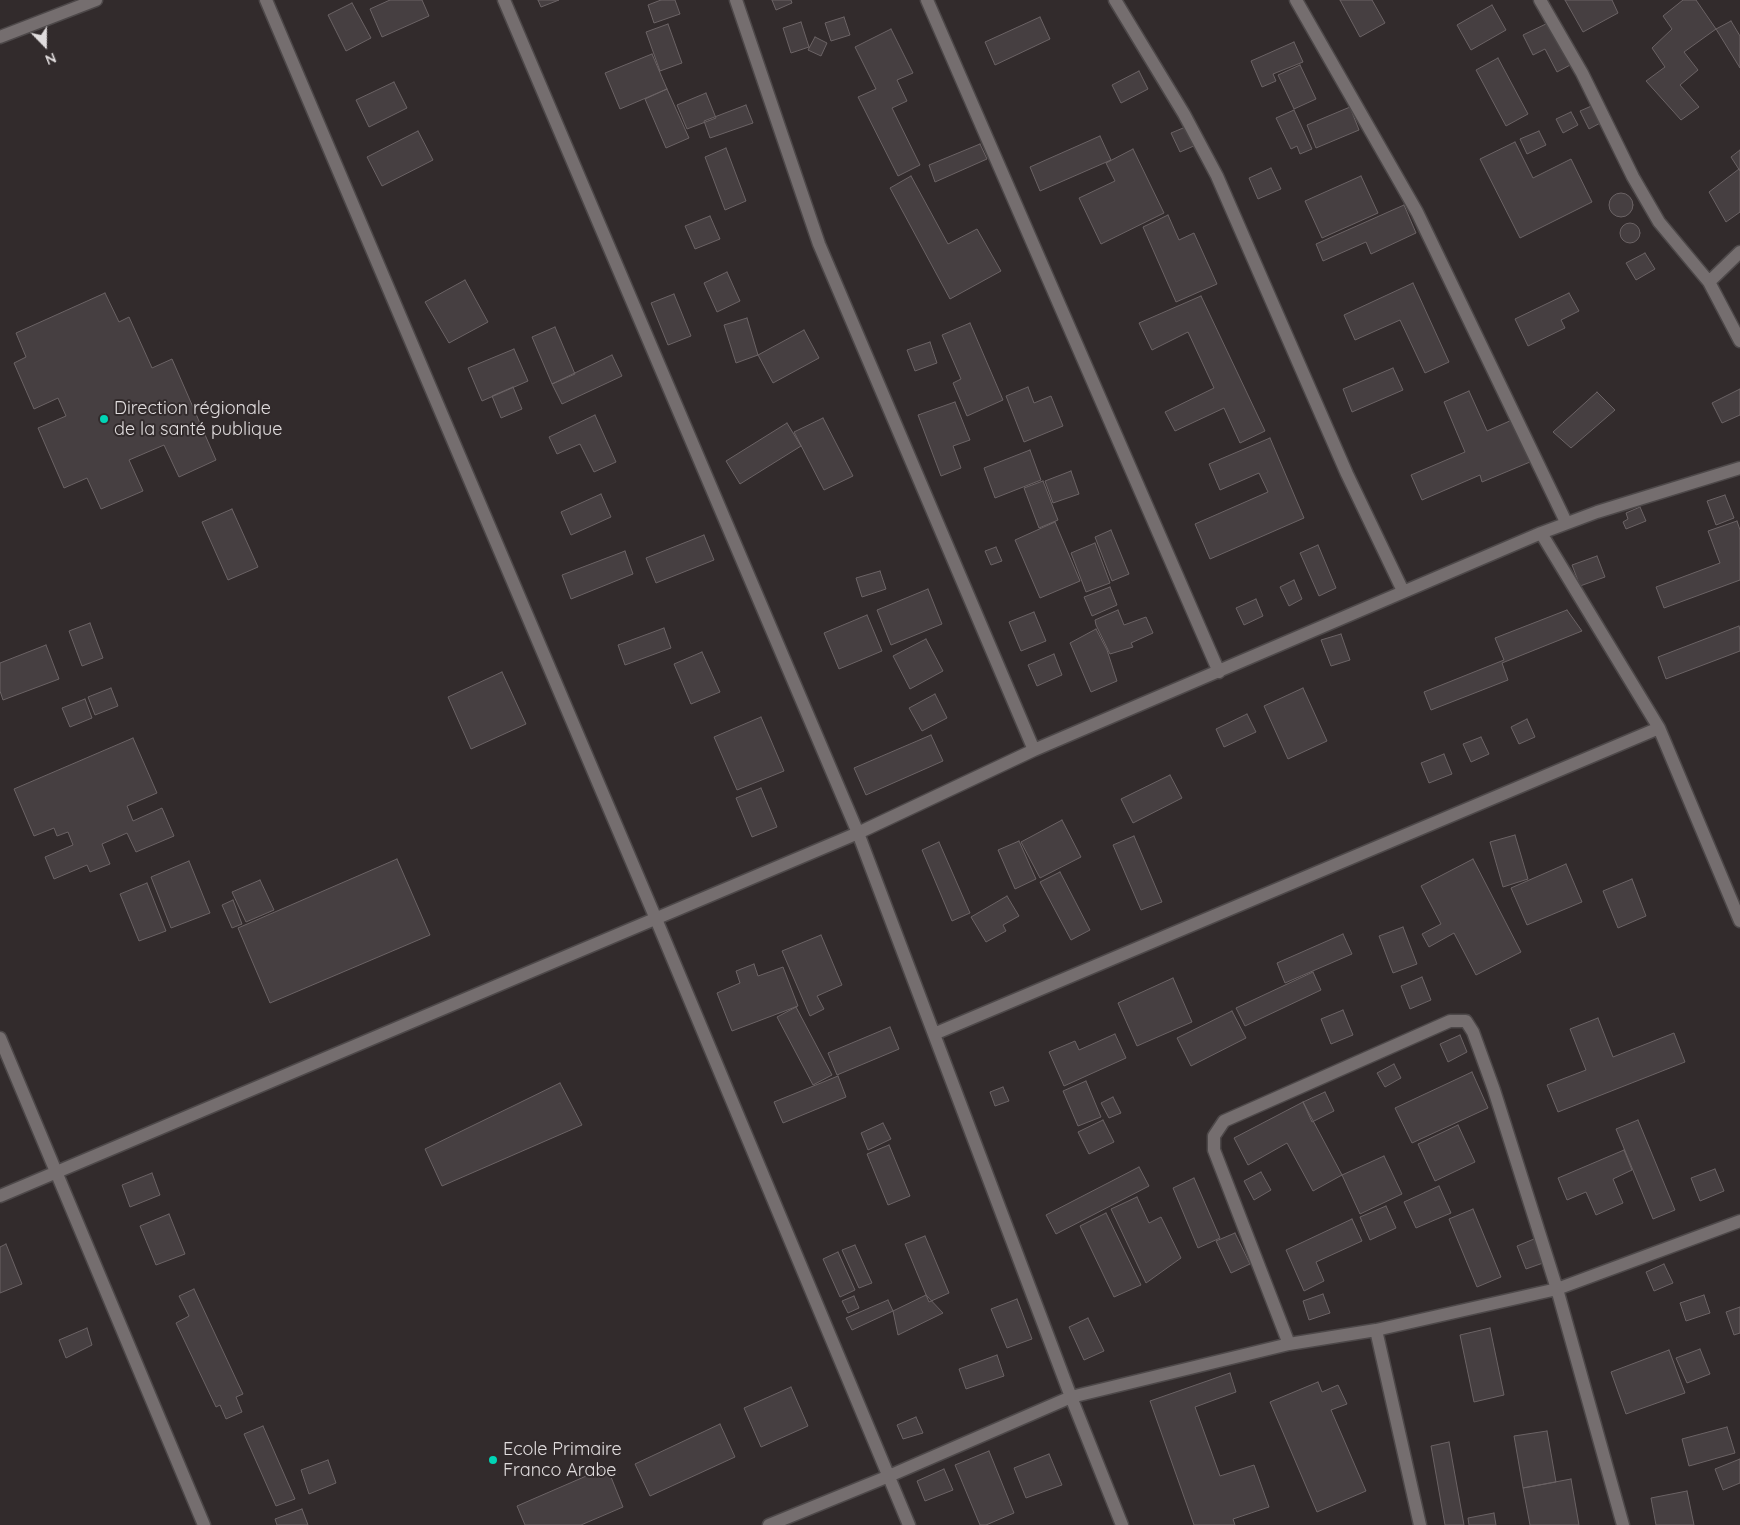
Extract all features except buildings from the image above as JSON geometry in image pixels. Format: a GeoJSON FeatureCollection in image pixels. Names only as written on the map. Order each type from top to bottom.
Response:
{"type":"FeatureCollection","features":[{"type":"Feature","properties":{"kind":"street"},"geometry":{"type":"LineString","coordinates":[[0,38],[96,0]]}},
{"type":"Feature","properties":{"kind":"street"},"geometry":{"type":"LineString","coordinates":[[266,0],[656,919],[909,1525]]}},
{"type":"Feature","properties":{"kind":"street"},"geometry":{"type":"LineString","coordinates":[[504,0],[858,833],[1071,1396],[1122,1525]]}},
{"type":"Feature","properties":{"kind":"street"},"geometry":{"type":"LineString","coordinates":[[736,0],[819,244],[1034,750]]}},
{"type":"Feature","properties":{"kind":"street"},"geometry":{"type":"LineString","coordinates":[[926,0],[1219,672]]}},
{"type":"Feature","properties":{"kind":"street"},"geometry":{"type":"LineString","coordinates":[[1115,0],[1184,114],[1217,176],[1343,465],[1403,591]]}},
{"type":"Feature","properties":{"kind":"street"},"geometry":{"type":"LineString","coordinates":[[1296,0],[1417,212],[1566,522]]}},
{"type":"Feature","properties":{"kind":"street"},"geometry":{"type":"LineString","coordinates":[[1540,0],[1582,73],[1633,177],[1659,222],[1709,282],[1740,341]]}},
{"type":"Feature","properties":{"kind":"street"},"geometry":{"type":"LineString","coordinates":[[1709,282],[1740,252]]}},
{"type":"Feature","properties":{"kind":"street"},"geometry":{"type":"LineString","coordinates":[[0,1196],[858,833],[1034,750],[1566,522],[1740,468]]}},
{"type":"Feature","properties":{"kind":"street"},"geometry":{"type":"LineString","coordinates":[[1541,533],[1659,728],[1740,921]]}},
{"type":"Feature","properties":{"kind":"street"},"geometry":{"type":"LineString","coordinates":[[934,1034],[1659,728]]}},
{"type":"Feature","properties":{"kind":"street"},"geometry":{"type":"LineString","coordinates":[[1289,1344],[1214,1150],[1214,1136],[1224,1121],[1450,1021],[1466,1021],[1473,1032],[1494,1090],[1557,1289],[1624,1525]]}},
{"type":"Feature","properties":{"kind":"street"},"geometry":{"type":"LineString","coordinates":[[0,1038],[204,1525]]}},
{"type":"Feature","properties":{"kind":"street"},"geometry":{"type":"LineString","coordinates":[[769,1525],[889,1476],[1071,1396],[1289,1344],[1376,1330],[1557,1289],[1740,1221]]}},
{"type":"Feature","properties":{"kind":"street"},"geometry":{"type":"LineString","coordinates":[[1376,1330],[1420,1525]]}},
{"type":"Feature","properties":{"kind":"place","name":"Direction régionale de la santé publique"},"geometry":{"type":"Point","coordinates":[104,419]}},
{"type":"Feature","properties":{"kind":"place","name":"Ecole Primaire Franco Arabe"},"geometry":{"type":"Point","coordinates":[493,1460]}}]}
